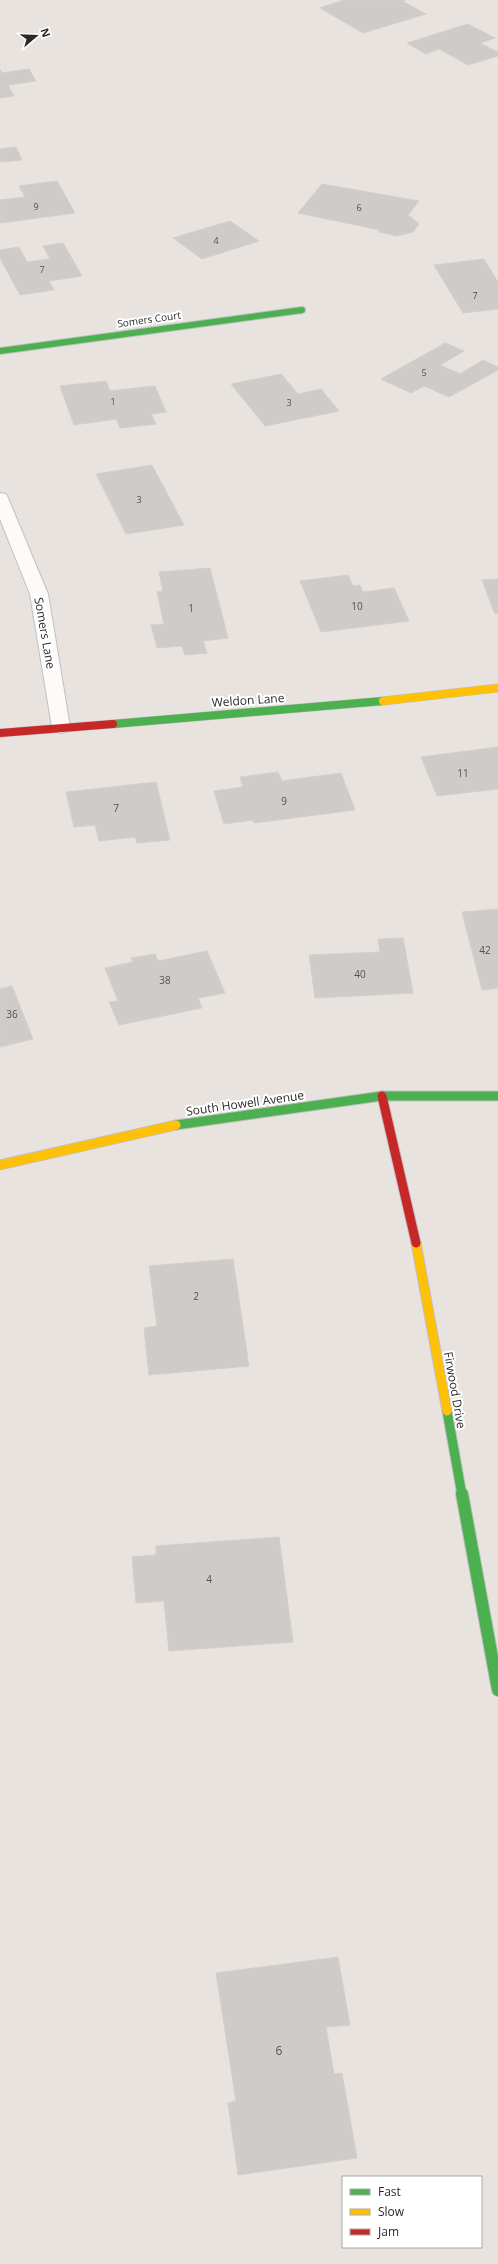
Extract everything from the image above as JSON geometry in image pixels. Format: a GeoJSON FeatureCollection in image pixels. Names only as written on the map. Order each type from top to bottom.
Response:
{"type":"FeatureCollection","features":[{"type":"Feature","properties":{"kind":"street","name":"Somers Court"},"geometry":{"type":"LineString","coordinates":[[0,351],[302,310]]}},
{"type":"Feature","properties":{"kind":"street","name":"Somers Lane"},"geometry":{"type":"LineString","coordinates":[[0,498],[39,594],[61,727]]}},
{"type":"Feature","properties":{"kind":"street","name":"Weldon Lane"},"geometry":{"type":"LineString","coordinates":[[0,733],[364,703],[498,688]]}},
{"type":"Feature","properties":{"kind":"street","name":"South Howell Avenue"},"geometry":{"type":"LineString","coordinates":[[0,1165],[156,1128],[382,1096],[498,1096]]}},
{"type":"Feature","properties":{"kind":"street","name":"Firwood Drive"},"geometry":{"type":"LineString","coordinates":[[382,1096],[422,1271],[498,1690]]}},
{"type":"Feature","properties":{"kind":"building"},"geometry":{"type":"Polygon","coordinates":[[[344,0],[406,0],[402,1],[426,14],[363,33],[320,8],[344,0]]]}},
{"type":"Feature","properties":{"kind":"building"},"geometry":{"type":"Polygon","coordinates":[[[468,24],[495,38],[480,43],[498,52],[498,56],[468,65],[439,49],[426,54],[407,43],[468,24]]]}},
{"type":"Feature","properties":{"kind":"building"},"geometry":{"type":"Polygon","coordinates":[[[0,69],[2,73],[29,69],[36,81],[8,85],[14,96],[0,98],[0,69]]]}},
{"type":"Feature","properties":{"kind":"building"},"geometry":{"type":"Polygon","coordinates":[[[16,147],[22,160],[0,162],[0,149],[16,147]]]}},
{"type":"Feature","properties":{"kind":"building"},"geometry":{"type":"Polygon","coordinates":[[[57,181],[75,213],[0,223],[0,200],[25,197],[19,186],[57,181]]]}},
{"type":"Feature","properties":{"kind":"building"},"geometry":{"type":"Polygon","coordinates":[[[322,184],[419,201],[408,215],[419,224],[413,232],[397,236],[379,232],[380,230],[298,213],[322,184]]]}},
{"type":"Feature","properties":{"kind":"building"},"geometry":{"type":"Polygon","coordinates":[[[230,221],[259,241],[202,259],[173,238],[230,221]]]}},
{"type":"Feature","properties":{"kind":"building"},"geometry":{"type":"Polygon","coordinates":[[[63,243],[82,276],[49,281],[54,290],[20,295],[0,258],[0,250],[19,247],[27,262],[50,259],[43,246],[63,243]]]}},
{"type":"Feature","properties":{"kind":"building"},"geometry":{"type":"Polygon","coordinates":[[[484,259],[498,282],[498,309],[463,313],[434,265],[484,259]]]}},
{"type":"Feature","properties":{"kind":"building"},"geometry":{"type":"Polygon","coordinates":[[[445,343],[464,351],[440,365],[460,374],[483,360],[498,367],[498,370],[449,397],[424,386],[411,393],[381,379],[445,343]]]}},
{"type":"Feature","properties":{"kind":"building"},"geometry":{"type":"Polygon","coordinates":[[[281,374],[298,394],[321,389],[339,411],[265,426],[231,384],[281,374]]]}},
{"type":"Feature","properties":{"kind":"building"},"geometry":{"type":"Polygon","coordinates":[[[106,381],[110,391],[155,386],[166,412],[151,414],[156,424],[120,428],[116,419],[74,425],[60,386],[106,381]]]}},
{"type":"Feature","properties":{"kind":"building"},"geometry":{"type":"Polygon","coordinates":[[[152,465],[184,525],[126,534],[96,474],[152,465]]]}},
{"type":"Feature","properties":{"kind":"building"},"geometry":{"type":"Polygon","coordinates":[[[210,568],[228,638],[203,641],[207,653],[185,655],[182,646],[157,648],[151,625],[164,624],[157,592],[163,591],[159,572],[210,568]]]}},
{"type":"Feature","properties":{"kind":"building"},"geometry":{"type":"Polygon","coordinates":[[[348,575],[353,586],[360,585],[363,592],[394,588],[409,621],[321,632],[300,581],[348,575]]]}},
{"type":"Feature","properties":{"kind":"building"},"geometry":{"type":"Polygon","coordinates":[[[498,579],[498,613],[495,614],[482,580],[498,579]]]}},
{"type":"Feature","properties":{"kind":"building"},"geometry":{"type":"Polygon","coordinates":[[[498,747],[498,789],[437,796],[421,757],[498,747]]]}},
{"type":"Feature","properties":{"kind":"building"},"geometry":{"type":"Polygon","coordinates":[[[278,772],[282,781],[341,773],[355,810],[254,823],[253,820],[224,824],[214,791],[243,787],[240,777],[278,772]]]}},
{"type":"Feature","properties":{"kind":"building"},"geometry":{"type":"Polygon","coordinates":[[[156,782],[170,840],[137,843],[135,837],[99,841],[95,825],[74,827],[66,792],[156,782]]]}},
{"type":"Feature","properties":{"kind":"building"},"geometry":{"type":"Polygon","coordinates":[[[498,909],[498,988],[482,990],[462,912],[498,909]]]}},
{"type":"Feature","properties":{"kind":"building"},"geometry":{"type":"Polygon","coordinates":[[[403,938],[413,993],[315,998],[309,955],[380,952],[378,939],[403,938]]]}},
{"type":"Feature","properties":{"kind":"building"},"geometry":{"type":"Polygon","coordinates":[[[207,951],[225,993],[198,998],[202,1008],[119,1025],[109,1002],[118,1001],[105,968],[133,962],[131,958],[155,954],[158,961],[207,951]]]}},
{"type":"Feature","properties":{"kind":"building"},"geometry":{"type":"Polygon","coordinates":[[[12,986],[33,1039],[0,1047],[0,989],[12,986]]]}},
{"type":"Feature","properties":{"kind":"building"},"geometry":{"type":"Polygon","coordinates":[[[233,1259],[249,1366],[149,1375],[144,1328],[157,1326],[149,1266],[233,1259]]]}},
{"type":"Feature","properties":{"kind":"building"},"geometry":{"type":"Polygon","coordinates":[[[279,1537],[293,1642],[169,1651],[164,1601],[136,1603],[132,1557],[156,1555],[156,1546],[279,1537]]]}},
{"type":"Feature","properties":{"kind":"building"},"geometry":{"type":"Polygon","coordinates":[[[338,1957],[350,2025],[326,2027],[334,2074],[342,2073],[357,2158],[238,2175],[228,2103],[236,2101],[216,1973],[338,1957]]]}},
{"type":"Feature","properties":{"kind":"traffic: fast"},"geometry":{"type":"LineString","coordinates":[[0,351],[302,310]]}},
{"type":"Feature","properties":{"kind":"traffic: fast"},"geometry":{"type":"LineString","coordinates":[[113,724],[383,701]]}},
{"type":"Feature","properties":{"kind":"traffic: fast"},"geometry":{"type":"LineString","coordinates":[[176,1125],[382,1096],[498,1096]]}},
{"type":"Feature","properties":{"kind":"traffic: fast"},"geometry":{"type":"LineString","coordinates":[[447,1411],[498,1690]]}},
{"type":"Feature","properties":{"kind":"traffic: slow"},"geometry":{"type":"LineString","coordinates":[[383,701],[498,688]]}},
{"type":"Feature","properties":{"kind":"traffic: slow"},"geometry":{"type":"LineString","coordinates":[[0,1165],[156,1128],[176,1125]]}},
{"type":"Feature","properties":{"kind":"traffic: slow"},"geometry":{"type":"LineString","coordinates":[[416,1243],[447,1411]]}},
{"type":"Feature","properties":{"kind":"traffic: jam"},"geometry":{"type":"LineString","coordinates":[[0,733],[113,724]]}},
{"type":"Feature","properties":{"kind":"traffic: jam"},"geometry":{"type":"LineString","coordinates":[[382,1096],[416,1243]]}}]}
